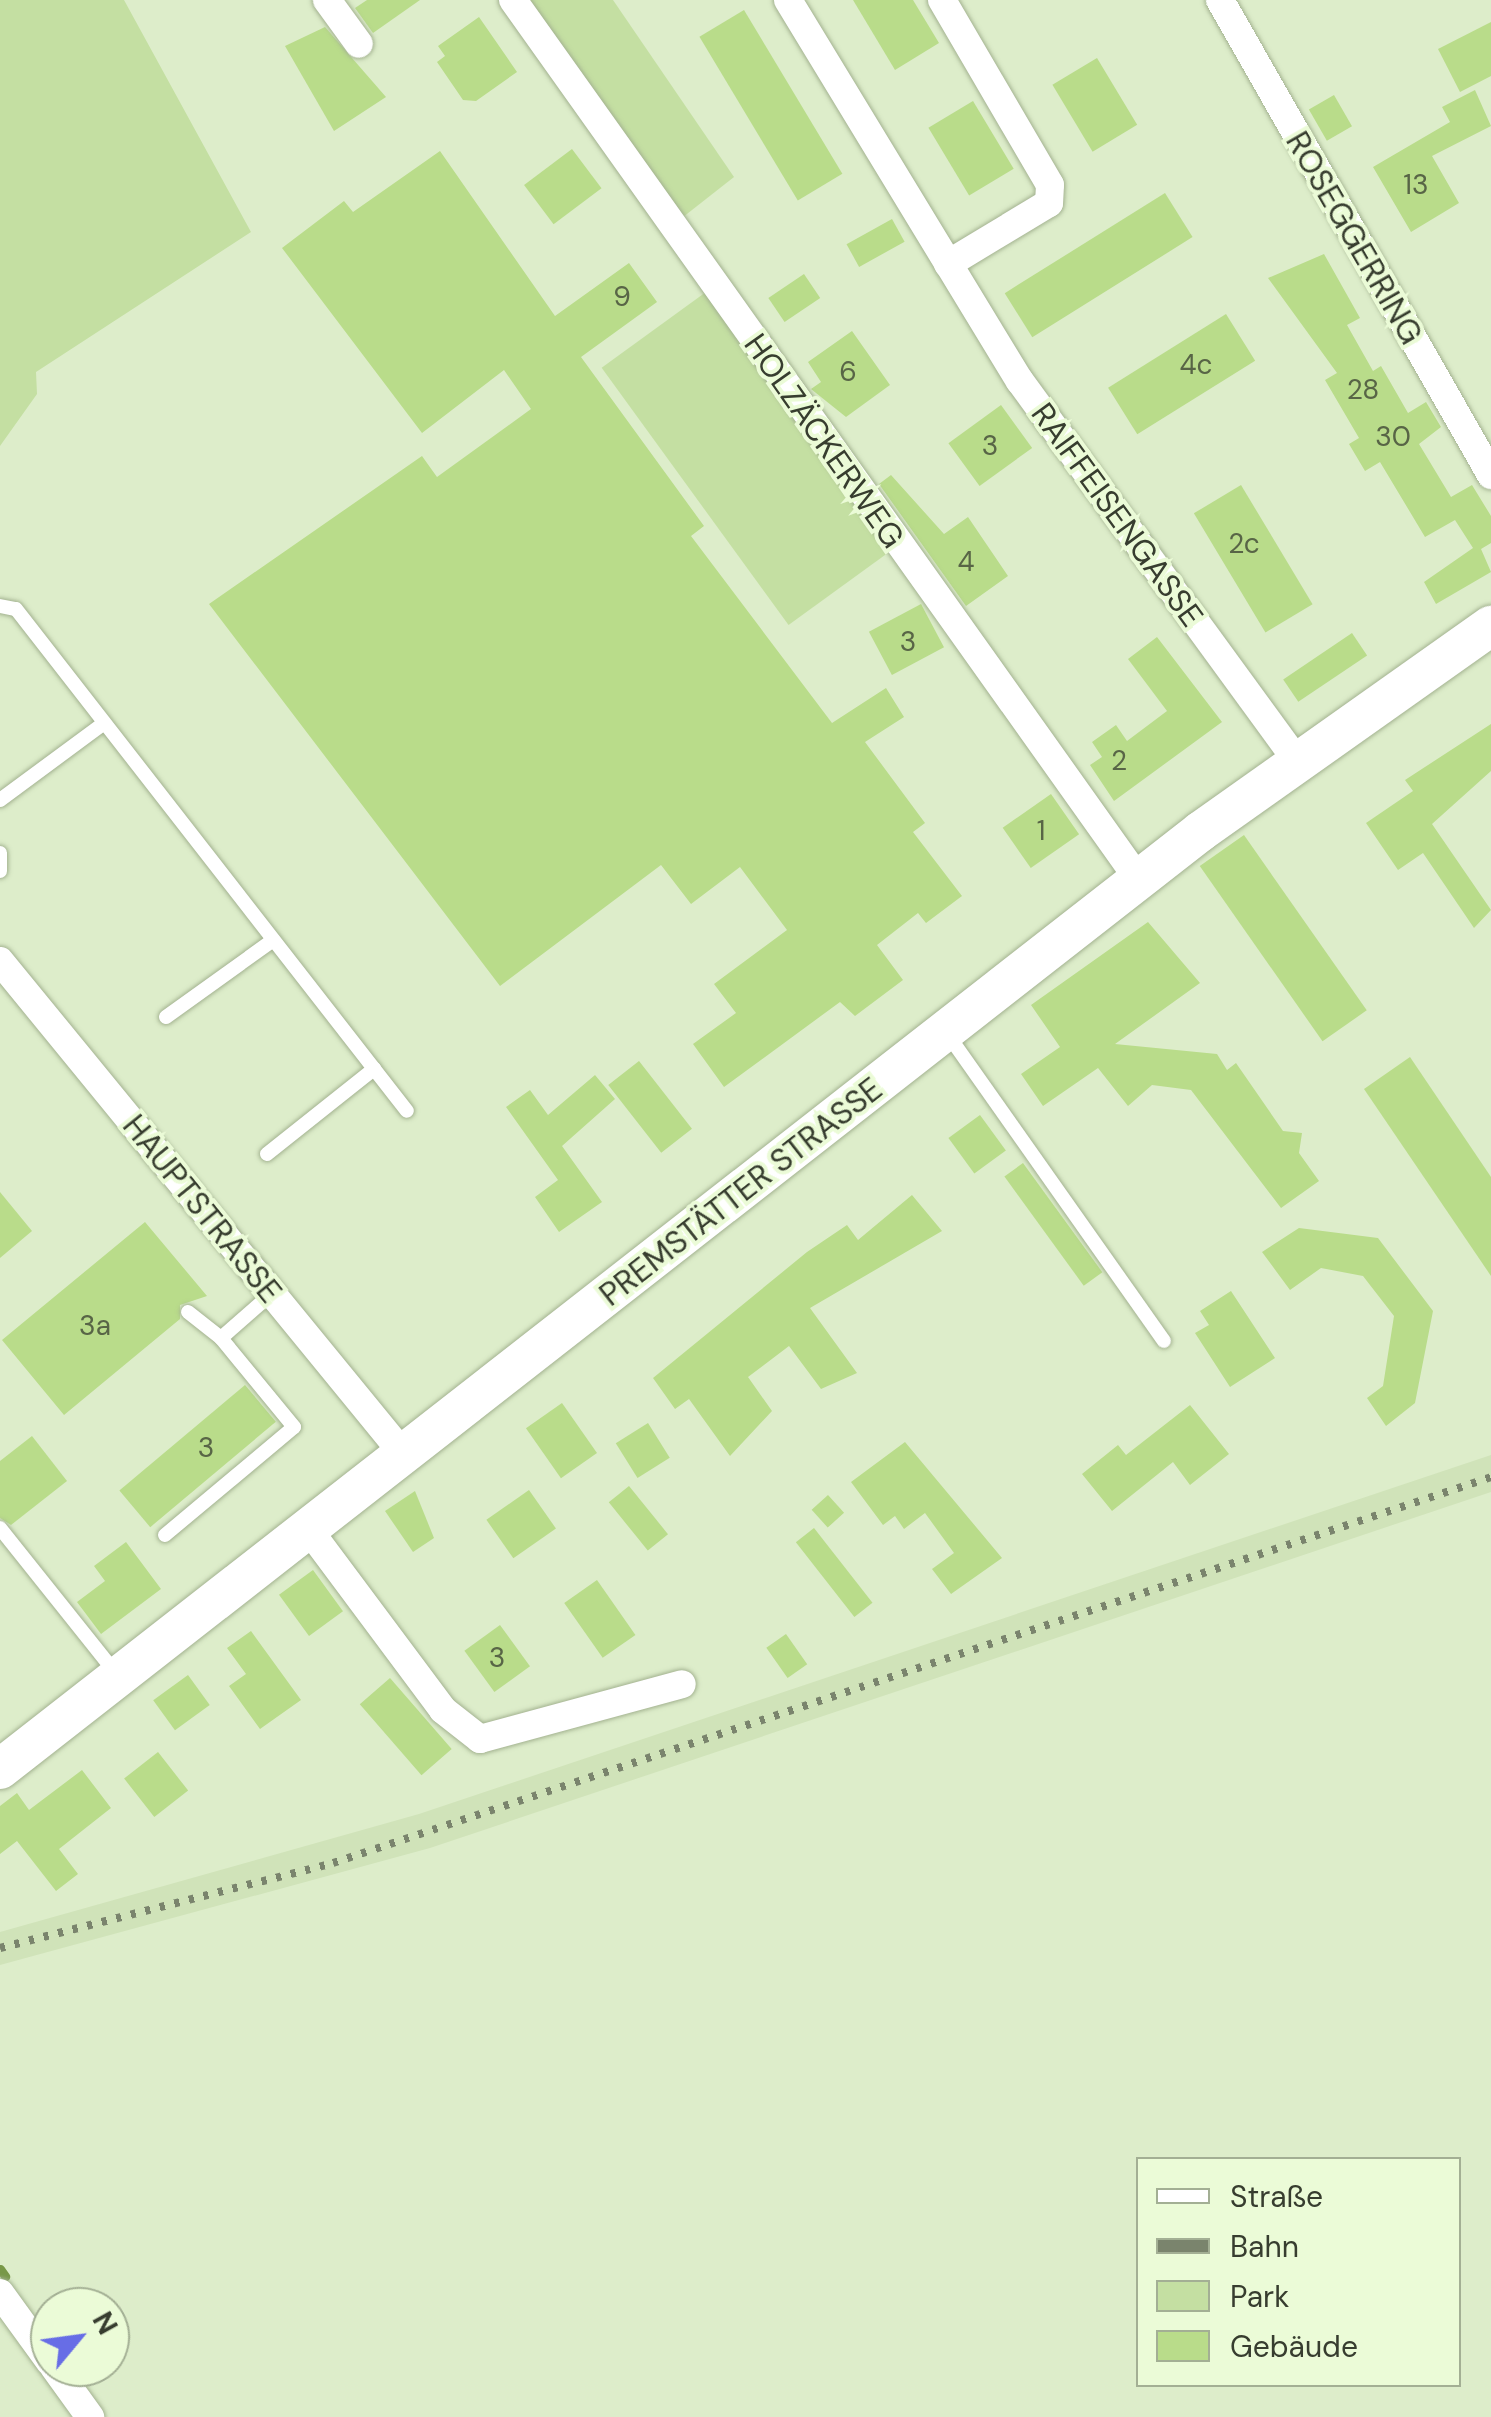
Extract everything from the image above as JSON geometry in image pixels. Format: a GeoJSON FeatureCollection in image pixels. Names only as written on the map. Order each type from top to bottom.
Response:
{"type":"FeatureCollection","features":[{"type":"Feature","properties":{"kind":"main road","name":"PREMSTÄTTER STRASSE"},"geometry":{"type":"LineString","coordinates":[[0,1770],[1296,760],[1488,636]]}},
{"type":"Feature","properties":{"kind":"street"},"geometry":{"type":"LineString","coordinates":[[327,0],[359,44]]}},
{"type":"Feature","properties":{"kind":"street","name":"HOLZÄCKERWEG"},"geometry":{"type":"LineString","coordinates":[[513,0],[1140,880]]}},
{"type":"Feature","properties":{"kind":"street","name":"RAIFFEISENGASSE"},"geometry":{"type":"LineString","coordinates":[[788,0],[1020,381],[1296,760]]}},
{"type":"Feature","properties":{"kind":"street"},"geometry":{"type":"LineString","coordinates":[[942,0],[1050,185],[1048,203],[948,264]]}},
{"type":"Feature","properties":{"kind":"street","name":"ROSEGGERRING"},"geometry":{"type":"LineString","coordinates":[[1220,0],[1491,475]]}},
{"type":"Feature","properties":{"kind":"street","name":"HAUPTSTRASSE"},"geometry":{"type":"LineString","coordinates":[[0,960],[405,1456]]}},
{"type":"Feature","properties":{"kind":"street"},"geometry":{"type":"LineString","coordinates":[[309,1530],[443,1710],[480,1739],[682,1684]]}},
{"type":"Feature","properties":{"kind":"street"},"geometry":{"type":"LineString","coordinates":[[0,2293],[30,2334]]}},
{"type":"Feature","properties":{"kind":"street"},"geometry":{"type":"LineString","coordinates":[[68,2387],[90,2417]]}},
{"type":"Feature","properties":{"kind":"lane"},"geometry":{"type":"LineString","coordinates":[[0,606],[16,609],[407,1111]]}},
{"type":"Feature","properties":{"kind":"lane"},"geometry":{"type":"LineString","coordinates":[[0,800],[104,723]]}},
{"type":"Feature","properties":{"kind":"lane"},"geometry":{"type":"LineString","coordinates":[[0,854],[0,871]]}},
{"type":"Feature","properties":{"kind":"lane"},"geometry":{"type":"LineString","coordinates":[[166,1018],[273,940]]}},
{"type":"Feature","properties":{"kind":"lane"},"geometry":{"type":"LineString","coordinates":[[946,1032],[1164,1342]]}},
{"type":"Feature","properties":{"kind":"lane"},"geometry":{"type":"LineString","coordinates":[[266,1154],[374,1069]]}},
{"type":"Feature","properties":{"kind":"lane"},"geometry":{"type":"LineString","coordinates":[[222,1338],[271,1294]]}},
{"type":"Feature","properties":{"kind":"lane"},"geometry":{"type":"LineString","coordinates":[[166,1535],[294,1427],[222,1338],[188,1312]]}},
{"type":"Feature","properties":{"kind":"lane"},"geometry":{"type":"LineString","coordinates":[[0,1528],[120,1678]]}},
{"type":"Feature","properties":{"kind":"shaded area"},"geometry":{"type":"Polygon","coordinates":[[[1491,1455],[1491,1492],[430,1848],[0,1965],[0,1932],[419,1814],[1491,1455]]]}},
{"type":"Feature","properties":{"kind":"green space"},"geometry":{"type":"Polygon","coordinates":[[[0,0],[124,0],[251,232],[36,372],[37,394],[0,446],[0,0]]]}},
{"type":"Feature","properties":{"kind":"green space"},"geometry":{"type":"Polygon","coordinates":[[[522,0],[613,0],[734,177],[678,221],[522,0]]]}},
{"type":"Feature","properties":{"kind":"green space"},"geometry":{"type":"Polygon","coordinates":[[[706,292],[893,549],[789,625],[602,368],[706,292]]]}},
{"type":"Feature","properties":{"kind":"building"},"geometry":{"type":"Polygon","coordinates":[[[367,0],[420,0],[373,33],[355,8],[367,0]]]}},
{"type":"Feature","properties":{"kind":"building"},"geometry":{"type":"Polygon","coordinates":[[[853,0],[913,0],[939,43],[895,70],[853,0]]]}},
{"type":"Feature","properties":{"kind":"building"},"geometry":{"type":"Polygon","coordinates":[[[744,10],[842,174],[798,201],[699,37],[744,10]]]}},
{"type":"Feature","properties":{"kind":"building"},"geometry":{"type":"Polygon","coordinates":[[[479,17],[517,72],[476,101],[463,100],[437,62],[445,56],[438,46],[479,17]]]}},
{"type":"Feature","properties":{"kind":"building"},"geometry":{"type":"Polygon","coordinates":[[[1491,22],[1491,76],[1460,92],[1438,49],[1491,22]]]}},
{"type":"Feature","properties":{"kind":"building"},"geometry":{"type":"Polygon","coordinates":[[[325,27],[386,97],[334,131],[285,46],[325,27]]]}},
{"type":"Feature","properties":{"kind":"building"},"geometry":{"type":"Polygon","coordinates":[[[1097,58],[1137,125],[1093,152],[1052,85],[1097,58]]]}},
{"type":"Feature","properties":{"kind":"building"},"geometry":{"type":"Polygon","coordinates":[[[1475,90],[1491,126],[1432,156],[1459,203],[1411,232],[1373,167],[1450,122],[1442,107],[1475,90]]]}},
{"type":"Feature","properties":{"kind":"building"},"geometry":{"type":"Polygon","coordinates":[[[1334,95],[1352,126],[1327,141],[1309,110],[1334,95]]]}},
{"type":"Feature","properties":{"kind":"building"},"geometry":{"type":"Polygon","coordinates":[[[973,101],[1014,169],[969,195],[928,128],[973,101]]]}},
{"type":"Feature","properties":{"kind":"building"},"geometry":{"type":"Polygon","coordinates":[[[572,149],[601,188],[554,224],[524,185],[572,149]]]}},
{"type":"Feature","properties":{"kind":"building"},"geometry":{"type":"Polygon","coordinates":[[[440,151],[555,316],[629,263],[657,302],[581,357],[704,526],[691,536],[832,723],[886,688],[904,717],[865,742],[925,823],[913,832],[962,896],[926,923],[918,913],[877,945],[903,980],[855,1016],[840,1002],[724,1087],[693,1044],[736,1013],[714,984],[787,930],[740,867],[691,904],[661,865],[500,986],[209,604],[422,456],[437,477],[531,409],[504,370],[422,433],[282,248],[344,201],[353,212],[440,151]]]}},
{"type":"Feature","properties":{"kind":"building"},"geometry":{"type":"Polygon","coordinates":[[[1165,193],[1193,237],[1032,337],[1005,293],[1165,193]]]}},
{"type":"Feature","properties":{"kind":"building"},"geometry":{"type":"Polygon","coordinates":[[[892,219],[905,242],[859,267],[847,244],[892,219]]]}},
{"type":"Feature","properties":{"kind":"building"},"geometry":{"type":"Polygon","coordinates":[[[1324,254],[1360,318],[1347,325],[1373,371],[1381,366],[1408,413],[1426,402],[1441,427],[1419,444],[1451,497],[1472,485],[1491,516],[1491,543],[1481,549],[1491,572],[1436,604],[1424,582],[1473,548],[1455,520],[1425,537],[1380,462],[1365,471],[1349,444],[1359,438],[1325,380],[1337,373],[1268,278],[1324,254]]]}},
{"type":"Feature","properties":{"kind":"building"},"geometry":{"type":"Polygon","coordinates":[[[804,274],[820,298],[785,322],[768,298],[804,274]]]}},
{"type":"Feature","properties":{"kind":"building"},"geometry":{"type":"Polygon","coordinates":[[[1226,314],[1255,361],[1137,434],[1108,388],[1226,314]]]}},
{"type":"Feature","properties":{"kind":"building"},"geometry":{"type":"Polygon","coordinates":[[[852,331],[890,385],[846,417],[811,389],[821,382],[808,362],[852,331]]]}},
{"type":"Feature","properties":{"kind":"building"},"geometry":{"type":"Polygon","coordinates":[[[1001,405],[1032,448],[980,486],[948,443],[1001,405]]]}},
{"type":"Feature","properties":{"kind":"building"},"geometry":{"type":"Polygon","coordinates":[[[891,475],[944,534],[968,517],[1008,576],[966,606],[879,484],[891,475]]]}},
{"type":"Feature","properties":{"kind":"building"},"geometry":{"type":"Polygon","coordinates":[[[1241,485],[1313,604],[1265,632],[1194,513],[1241,485]]]}},
{"type":"Feature","properties":{"kind":"building"},"geometry":{"type":"Polygon","coordinates":[[[921,604],[944,647],[892,675],[869,632],[921,604]]]}},
{"type":"Feature","properties":{"kind":"building"},"geometry":{"type":"Polygon","coordinates":[[[1352,633],[1367,655],[1298,702],[1283,679],[1352,633]]]}},
{"type":"Feature","properties":{"kind":"building"},"geometry":{"type":"Polygon","coordinates":[[[1157,637],[1222,722],[1114,801],[1090,765],[1102,757],[1092,742],[1116,725],[1127,741],[1167,711],[1128,659],[1157,637]]]}},
{"type":"Feature","properties":{"kind":"building"},"geometry":{"type":"Polygon","coordinates":[[[1491,724],[1491,771],[1432,824],[1491,910],[1474,928],[1423,853],[1398,870],[1366,823],[1413,791],[1405,780],[1491,724]]]}},
{"type":"Feature","properties":{"kind":"building"},"geometry":{"type":"Polygon","coordinates":[[[1051,794],[1079,834],[1031,868],[1003,828],[1051,794]]]}},
{"type":"Feature","properties":{"kind":"building"},"geometry":{"type":"Polygon","coordinates":[[[1244,835],[1367,1010],[1323,1041],[1200,866],[1244,835]]]}},
{"type":"Feature","properties":{"kind":"building"},"geometry":{"type":"Polygon","coordinates":[[[1148,922],[1200,983],[1115,1044],[1217,1054],[1227,1070],[1236,1063],[1283,1131],[1302,1133],[1299,1153],[1319,1181],[1281,1208],[1191,1090],[1152,1085],[1128,1106],[1098,1068],[1043,1106],[1021,1074],[1060,1047],[1031,1005],[1148,922]]]}},
{"type":"Feature","properties":{"kind":"building"},"geometry":{"type":"Polygon","coordinates":[[[1410,1057],[1491,1177],[1491,1276],[1364,1089],[1410,1057]]]}},
{"type":"Feature","properties":{"kind":"building"},"geometry":{"type":"Polygon","coordinates":[[[639,1061],[692,1129],[661,1153],[608,1085],[639,1061]]]}},
{"type":"Feature","properties":{"kind":"building"},"geometry":{"type":"Polygon","coordinates":[[[595,1075],[615,1099],[562,1146],[602,1202],[559,1232],[535,1197],[558,1180],[506,1107],[530,1090],[548,1115],[595,1075]]]}},
{"type":"Feature","properties":{"kind":"building"},"geometry":{"type":"Polygon","coordinates":[[[980,1115],[1006,1151],[974,1174],[948,1138],[980,1115]]]}},
{"type":"Feature","properties":{"kind":"building"},"geometry":{"type":"Polygon","coordinates":[[[1023,1163],[1102,1272],[1084,1286],[1004,1177],[1023,1163]]]}},
{"type":"Feature","properties":{"kind":"building"},"geometry":{"type":"Polygon","coordinates":[[[0,1192],[32,1231],[0,1258],[0,1192]]]}},
{"type":"Feature","properties":{"kind":"building"},"geometry":{"type":"Polygon","coordinates":[[[912,1195],[942,1231],[810,1308],[857,1373],[821,1389],[789,1346],[748,1377],[772,1411],[730,1456],[689,1399],[675,1409],[653,1378],[807,1252],[847,1225],[858,1240],[912,1195]]]}},
{"type":"Feature","properties":{"kind":"building"},"geometry":{"type":"Polygon","coordinates":[[[145,1222],[207,1296],[180,1305],[180,1319],[64,1415],[2,1340],[145,1222]]]}},
{"type":"Feature","properties":{"kind":"building"},"geometry":{"type":"Polygon","coordinates":[[[1299,1228],[1378,1238],[1433,1311],[1415,1403],[1386,1426],[1367,1398],[1383,1386],[1394,1316],[1363,1276],[1321,1268],[1290,1290],[1262,1252],[1299,1228]]]}},
{"type":"Feature","properties":{"kind":"building"},"geometry":{"type":"Polygon","coordinates":[[[1231,1291],[1275,1358],[1230,1387],[1195,1333],[1209,1325],[1200,1311],[1231,1291]]]}},
{"type":"Feature","properties":{"kind":"building"},"geometry":{"type":"Polygon","coordinates":[[[245,1385],[276,1422],[150,1527],[119,1490],[245,1385]]]}},
{"type":"Feature","properties":{"kind":"building"},"geometry":{"type":"Polygon","coordinates":[[[562,1403],[597,1453],[561,1478],[526,1428],[562,1403]]]}},
{"type":"Feature","properties":{"kind":"building"},"geometry":{"type":"Polygon","coordinates":[[[1190,1405],[1229,1454],[1190,1485],[1173,1462],[1112,1511],[1082,1474],[1118,1445],[1126,1455],[1190,1405]]]}},
{"type":"Feature","properties":{"kind":"building"},"geometry":{"type":"Polygon","coordinates":[[[648,1423],[670,1458],[638,1478],[616,1443],[648,1423]]]}},
{"type":"Feature","properties":{"kind":"building"},"geometry":{"type":"Polygon","coordinates":[[[32,1436],[67,1481],[11,1525],[0,1518],[0,1461],[32,1436]]]}},
{"type":"Feature","properties":{"kind":"building"},"geometry":{"type":"Polygon","coordinates":[[[905,1442],[1002,1558],[951,1594],[932,1569],[954,1553],[925,1513],[904,1529],[895,1516],[883,1525],[851,1482],[905,1442]]]}},
{"type":"Feature","properties":{"kind":"building"},"geometry":{"type":"Polygon","coordinates":[[[629,1486],[668,1534],[648,1551],[609,1502],[629,1486]]]}},
{"type":"Feature","properties":{"kind":"building"},"geometry":{"type":"Polygon","coordinates":[[[529,1490],[556,1529],[513,1558],[486,1520],[529,1490]]]}},
{"type":"Feature","properties":{"kind":"building"},"geometry":{"type":"Polygon","coordinates":[[[415,1491],[434,1538],[413,1552],[385,1511],[415,1491]]]}},
{"type":"Feature","properties":{"kind":"building"},"geometry":{"type":"Polygon","coordinates":[[[828,1495],[844,1513],[828,1528],[812,1510],[828,1495]]]}},
{"type":"Feature","properties":{"kind":"building"},"geometry":{"type":"Polygon","coordinates":[[[814,1528],[872,1603],[854,1617],[796,1542],[814,1528]]]}},
{"type":"Feature","properties":{"kind":"building"},"geometry":{"type":"Polygon","coordinates":[[[126,1542],[161,1589],[101,1634],[77,1602],[105,1581],[94,1566],[126,1542]]]}},
{"type":"Feature","properties":{"kind":"building"},"geometry":{"type":"Polygon","coordinates":[[[313,1570],[343,1611],[309,1636],[279,1595],[313,1570]]]}},
{"type":"Feature","properties":{"kind":"building"},"geometry":{"type":"Polygon","coordinates":[[[597,1580],[635,1635],[603,1658],[564,1603],[597,1580]]]}},
{"type":"Feature","properties":{"kind":"building"},"geometry":{"type":"Polygon","coordinates":[[[500,1625],[530,1666],[494,1692],[464,1651],[500,1625]]]}},
{"type":"Feature","properties":{"kind":"building"},"geometry":{"type":"Polygon","coordinates":[[[251,1631],[301,1700],[260,1729],[229,1686],[246,1674],[227,1648],[251,1631]]]}},
{"type":"Feature","properties":{"kind":"building"},"geometry":{"type":"Polygon","coordinates":[[[786,1634],[807,1664],[788,1678],[766,1648],[786,1634]]]}},
{"type":"Feature","properties":{"kind":"building"},"geometry":{"type":"Polygon","coordinates":[[[188,1675],[210,1705],[175,1730],[153,1700],[188,1675]]]}},
{"type":"Feature","properties":{"kind":"building"},"geometry":{"type":"Polygon","coordinates":[[[390,1678],[452,1749],[421,1775],[360,1704],[390,1678]]]}},
{"type":"Feature","properties":{"kind":"building"},"geometry":{"type":"Polygon","coordinates":[[[158,1752],[188,1791],[154,1817],[124,1778],[158,1752]]]}},
{"type":"Feature","properties":{"kind":"building"},"geometry":{"type":"Polygon","coordinates":[[[82,1770],[111,1808],[59,1849],[78,1874],[56,1891],[17,1841],[0,1854],[0,1806],[17,1793],[29,1810],[82,1770]]]}},
{"type":"Feature","properties":{"kind":"waterway"},"geometry":{"type":"LineString","coordinates":[[0,2269],[5,2276]]}},
{"type":"Feature","properties":{"kind":"railway"},"geometry":{"type":"LineString","coordinates":[[0,1948],[333,1863],[1491,1477]]}}]}
